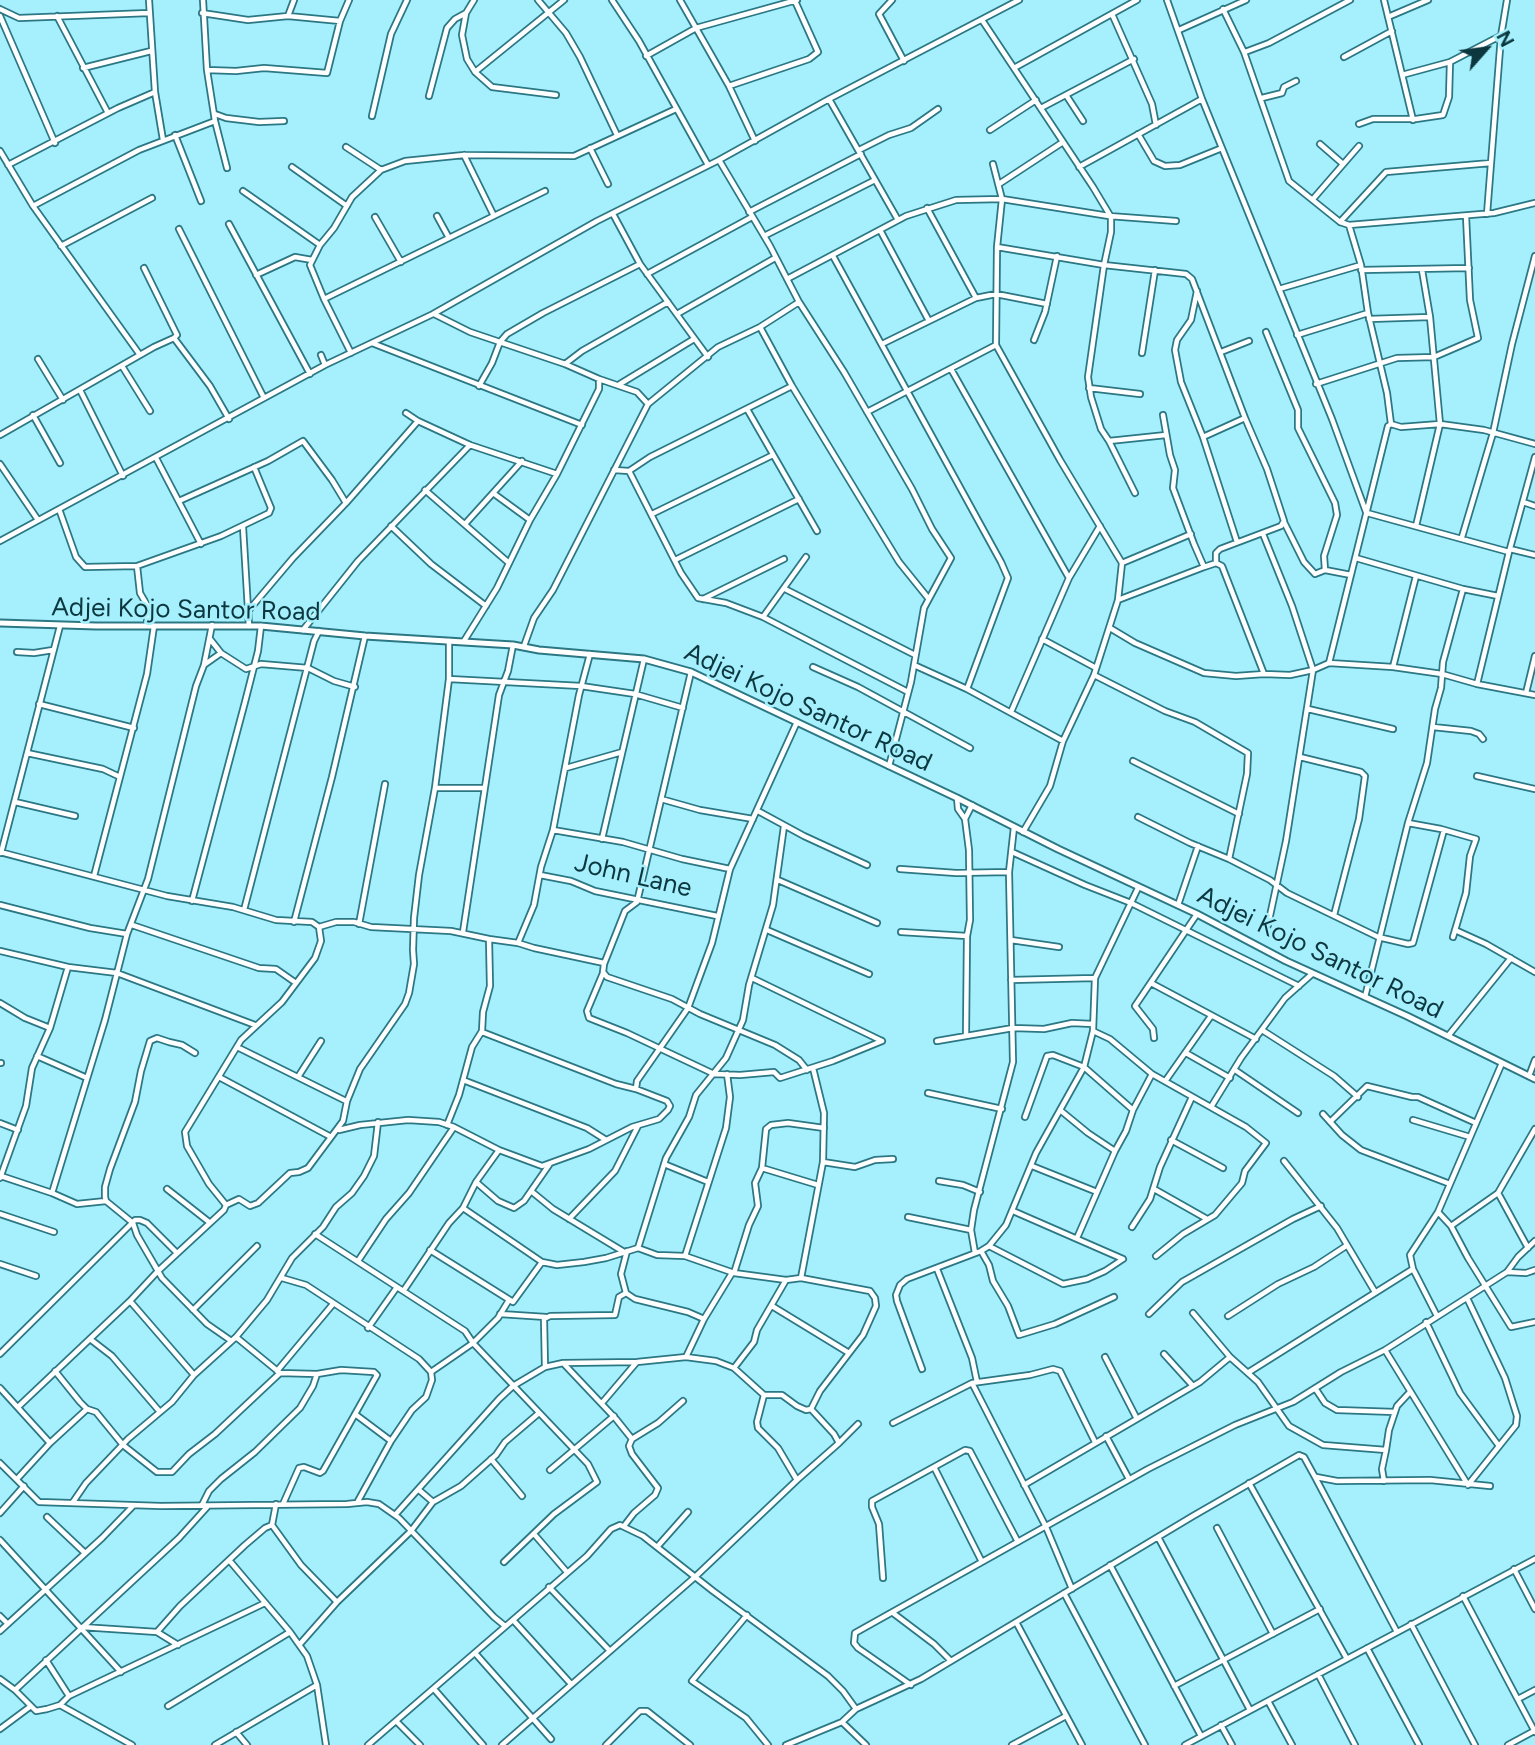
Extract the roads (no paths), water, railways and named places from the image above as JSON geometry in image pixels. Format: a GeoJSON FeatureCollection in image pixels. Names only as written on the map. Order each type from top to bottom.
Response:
{"type":"FeatureCollection","features":[{"type":"Feature","properties":{"kind":"street"},"geometry":{"type":"LineString","coordinates":[[149,0],[155,92],[163,139]]}},
{"type":"Feature","properties":{"kind":"street"},"geometry":{"type":"LineString","coordinates":[[203,0],[207,70],[215,121],[227,169]]}},
{"type":"Feature","properties":{"kind":"street"},"geometry":{"type":"LineString","coordinates":[[288,16],[294,0]]}},
{"type":"Feature","properties":{"kind":"street"},"geometry":{"type":"LineString","coordinates":[[207,70],[264,68],[327,73],[340,21],[349,0]]}},
{"type":"Feature","properties":{"kind":"street"},"geometry":{"type":"LineString","coordinates":[[372,116],[391,34],[407,0]]}},
{"type":"Feature","properties":{"kind":"street"},"geometry":{"type":"LineString","coordinates":[[474,0],[466,13],[462,35],[467,59],[475,72],[492,87],[556,95]]}},
{"type":"Feature","properties":{"kind":"street"},"geometry":{"type":"LineString","coordinates":[[538,0],[551,12],[580,57],[617,135]]}},
{"type":"Feature","properties":{"kind":"street"},"geometry":{"type":"LineString","coordinates":[[475,72],[564,0]]}},
{"type":"Feature","properties":{"kind":"street"},"geometry":{"type":"LineString","coordinates":[[612,0],[708,164]]}},
{"type":"Feature","properties":{"kind":"street"},"geometry":{"type":"LineString","coordinates":[[680,0],[729,86],[755,141]]}},
{"type":"Feature","properties":{"kind":"street"},"geometry":{"type":"LineString","coordinates":[[646,56],[696,28],[738,14],[796,0],[818,52],[809,59],[729,86]]}},
{"type":"Feature","properties":{"kind":"street"},"geometry":{"type":"LineString","coordinates":[[892,0],[879,14],[904,61]]}},
{"type":"Feature","properties":{"kind":"street"},"geometry":{"type":"LineString","coordinates":[[0,541],[325,365],[433,314],[613,214],[1019,0]]}},
{"type":"Feature","properties":{"kind":"street"},"geometry":{"type":"LineString","coordinates":[[1014,68],[1137,0]]}},
{"type":"Feature","properties":{"kind":"street"},"geometry":{"type":"LineString","coordinates":[[1167,0],[1202,99],[1367,513]]}},
{"type":"Feature","properties":{"kind":"street"},"geometry":{"type":"LineString","coordinates":[[1179,30],[1245,0]]}},
{"type":"Feature","properties":{"kind":"street"},"geometry":{"type":"LineString","coordinates":[[1244,52],[1269,43],[1350,0]]}},
{"type":"Feature","properties":{"kind":"street"},"geometry":{"type":"LineString","coordinates":[[1384,0],[1413,120]]}},
{"type":"Feature","properties":{"kind":"street"},"geometry":{"type":"LineString","coordinates":[[1388,17],[1428,0]]}},
{"type":"Feature","properties":{"kind":"street"},"geometry":{"type":"LineString","coordinates":[[1487,214],[1501,36],[1507,0]]}},
{"type":"Feature","properties":{"kind":"street"},"geometry":{"type":"LineString","coordinates":[[0,9],[19,18],[149,13]]}},
{"type":"Feature","properties":{"kind":"street"},"geometry":{"type":"LineString","coordinates":[[1223,9],[1262,98],[1289,181],[1340,222],[1349,225],[1487,214],[1535,203]]}},
{"type":"Feature","properties":{"kind":"street"},"geometry":{"type":"LineString","coordinates":[[202,13],[248,20],[288,16],[340,21]]}},
{"type":"Feature","properties":{"kind":"street"},"geometry":{"type":"LineString","coordinates":[[429,96],[447,28],[454,19],[466,13]]}},
{"type":"Feature","properties":{"kind":"street"},"geometry":{"type":"LineString","coordinates":[[1112,14],[1152,104],[1156,125]]}},
{"type":"Feature","properties":{"kind":"street"},"geometry":{"type":"LineString","coordinates":[[0,16],[55,143]]}},
{"type":"Feature","properties":{"kind":"street"},"geometry":{"type":"LineString","coordinates":[[57,16],[108,113]]}},
{"type":"Feature","properties":{"kind":"street"},"geometry":{"type":"LineString","coordinates":[[982,20],[1103,201],[1111,221],[1088,377],[1101,429],[1135,493]]}},
{"type":"Feature","properties":{"kind":"street"},"geometry":{"type":"LineString","coordinates":[[1344,57],[1392,31]]}},
{"type":"Feature","properties":{"kind":"street"},"geometry":{"type":"LineString","coordinates":[[1402,75],[1450,62],[1501,36]]}},
{"type":"Feature","properties":{"kind":"street"},"geometry":{"type":"LineString","coordinates":[[83,68],[151,51]]}},
{"type":"Feature","properties":{"kind":"street"},"geometry":{"type":"LineString","coordinates":[[1041,108],[1134,59]]}},
{"type":"Feature","properties":{"kind":"street"},"geometry":{"type":"LineString","coordinates":[[1359,124],[1373,120],[1413,120],[1434,117],[1445,112],[1449,97],[1450,62]]}},
{"type":"Feature","properties":{"kind":"street"},"geometry":{"type":"LineString","coordinates":[[1262,98],[1282,93],[1284,87],[1296,81]]}},
{"type":"Feature","properties":{"kind":"street"},"geometry":{"type":"LineString","coordinates":[[8,165],[155,92]]}},
{"type":"Feature","properties":{"kind":"street"},"geometry":{"type":"LineString","coordinates":[[1066,95],[1083,121]]}},
{"type":"Feature","properties":{"kind":"street"},"geometry":{"type":"LineString","coordinates":[[830,99],[898,220]]}},
{"type":"Feature","properties":{"kind":"street"},"geometry":{"type":"LineString","coordinates":[[1079,167],[1202,99]]}},
{"type":"Feature","properties":{"kind":"street"},"geometry":{"type":"LineString","coordinates":[[989,130],[1036,100]]}},
{"type":"Feature","properties":{"kind":"street"},"geometry":{"type":"LineString","coordinates":[[351,353],[311,270],[312,260],[355,194],[381,170],[405,161],[464,155],[574,156],[676,109]]}},
{"type":"Feature","properties":{"kind":"street"},"geometry":{"type":"LineString","coordinates":[[647,274],[889,135],[911,128],[938,109]]}},
{"type":"Feature","properties":{"kind":"street"},"geometry":{"type":"LineString","coordinates":[[214,113],[226,118],[259,122],[284,121]]}},
{"type":"Feature","properties":{"kind":"street"},"geometry":{"type":"LineString","coordinates":[[33,206],[139,150],[215,121]]}},
{"type":"Feature","properties":{"kind":"street"},"geometry":{"type":"LineString","coordinates":[[1139,134],[1154,161],[1165,166],[1180,165],[1222,148]]}},
{"type":"Feature","properties":{"kind":"street"},"geometry":{"type":"LineString","coordinates":[[175,135],[201,201]]}},
{"type":"Feature","properties":{"kind":"street"},"geometry":{"type":"LineString","coordinates":[[999,184],[1063,142]]}},
{"type":"Feature","properties":{"kind":"street"},"geometry":{"type":"LineString","coordinates":[[1320,144],[1343,164]]}},
{"type":"Feature","properties":{"kind":"street"},"geometry":{"type":"LineString","coordinates":[[1313,199],[1359,146]]}},
{"type":"Feature","properties":{"kind":"street"},"geometry":{"type":"LineString","coordinates":[[346,147],[381,170]]}},
{"type":"Feature","properties":{"kind":"street"},"geometry":{"type":"LineString","coordinates":[[590,148],[608,184]]}},
{"type":"Feature","properties":{"kind":"street"},"geometry":{"type":"LineString","coordinates":[[1,155],[33,206],[140,355]]}},
{"type":"Feature","properties":{"kind":"street"},"geometry":{"type":"LineString","coordinates":[[464,155],[494,216]]}},
{"type":"Feature","properties":{"kind":"street"},"geometry":{"type":"LineString","coordinates":[[719,160],[799,302],[867,412],[951,558],[928,598],[904,711],[889,765]]}},
{"type":"Feature","properties":{"kind":"street"},"geometry":{"type":"LineString","coordinates":[[1340,222],[1387,172],[1491,163]]}},
{"type":"Feature","properties":{"kind":"street"},"geometry":{"type":"LineString","coordinates":[[993,164],[1002,199],[997,247],[996,345],[1049,441],[1122,563],[1118,600],[1094,675],[1063,741],[1049,786],[1023,832]]}},
{"type":"Feature","properties":{"kind":"street"},"geometry":{"type":"LineString","coordinates":[[292,167],[347,206]]}},
{"type":"Feature","properties":{"kind":"street"},"geometry":{"type":"LineString","coordinates":[[764,236],[875,180]]}},
{"type":"Feature","properties":{"kind":"street"},"geometry":{"type":"LineString","coordinates":[[243,191],[320,245]]}},
{"type":"Feature","properties":{"kind":"street"},"geometry":{"type":"LineString","coordinates":[[324,299],[545,191]]}},
{"type":"Feature","properties":{"kind":"street"},"geometry":{"type":"LineString","coordinates":[[61,246],[152,198]]}},
{"type":"Feature","properties":{"kind":"street"},"geometry":{"type":"LineString","coordinates":[[787,279],[898,220],[956,200],[1002,199],[1109,216],[1176,221]]}},
{"type":"Feature","properties":{"kind":"street"},"geometry":{"type":"LineString","coordinates":[[927,208],[976,298]]}},
{"type":"Feature","properties":{"kind":"street"},"geometry":{"type":"LineString","coordinates":[[613,214],[640,264],[708,357]]}},
{"type":"Feature","properties":{"kind":"street"},"geometry":{"type":"LineString","coordinates":[[437,216],[449,238]]}},
{"type":"Feature","properties":{"kind":"street"},"geometry":{"type":"LineString","coordinates":[[1316,384],[1396,358],[1434,357],[1478,338],[1470,300],[1466,216]]}},
{"type":"Feature","properties":{"kind":"street"},"geometry":{"type":"LineString","coordinates":[[375,217],[401,262]]}},
{"type":"Feature","properties":{"kind":"street"},"geometry":{"type":"LineString","coordinates":[[229,224],[310,374]]}},
{"type":"Feature","properties":{"kind":"street"},"geometry":{"type":"LineString","coordinates":[[1329,663],[1388,426],[1391,424],[1387,393],[1367,313],[1361,267],[1349,225]]}},
{"type":"Feature","properties":{"kind":"street"},"geometry":{"type":"LineString","coordinates":[[179,229],[264,398]]}},
{"type":"Feature","properties":{"kind":"street"},"geometry":{"type":"LineString","coordinates":[[880,230],[929,321]]}},
{"type":"Feature","properties":{"kind":"street"},"geometry":{"type":"LineString","coordinates":[[997,247],[1104,265],[1186,274],[1192,279],[1267,469],[1284,521],[1304,562],[1315,574],[1325,570],[1351,575]]}},
{"type":"Feature","properties":{"kind":"street"},"geometry":{"type":"LineString","coordinates":[[833,256],[1008,578],[967,689]]}},
{"type":"Feature","properties":{"kind":"street"},"geometry":{"type":"LineString","coordinates":[[1034,340],[1047,304],[1058,256]]}},
{"type":"Feature","properties":{"kind":"street"},"geometry":{"type":"LineString","coordinates":[[1462,537],[1493,433],[1535,256]]}},
{"type":"Feature","properties":{"kind":"street"},"geometry":{"type":"LineString","coordinates":[[256,275],[295,257],[312,260]]}},
{"type":"Feature","properties":{"kind":"street"},"geometry":{"type":"LineString","coordinates":[[677,314],[775,258]]}},
{"type":"Feature","properties":{"kind":"street"},"geometry":{"type":"LineString","coordinates":[[479,386],[500,342],[516,328],[640,264]]}},
{"type":"Feature","properties":{"kind":"street"},"geometry":{"type":"LineString","coordinates":[[1279,289],[1361,267],[1422,270],[1469,268]]}},
{"type":"Feature","properties":{"kind":"street"},"geometry":{"type":"LineString","coordinates":[[0,435],[177,335],[144,268]]}},
{"type":"Feature","properties":{"kind":"street"},"geometry":{"type":"LineString","coordinates":[[1142,353],[1155,270]]}},
{"type":"Feature","properties":{"kind":"street"},"geometry":{"type":"LineString","coordinates":[[1416,526],[1440,424],[1430,317],[1422,270]]}},
{"type":"Feature","properties":{"kind":"street"},"geometry":{"type":"LineString","coordinates":[[1197,290],[1191,320],[1177,340],[1175,350],[1181,382],[1203,437],[1237,542]]}},
{"type":"Feature","properties":{"kind":"street"},"geometry":{"type":"LineString","coordinates":[[882,344],[976,298],[996,294],[1047,304]]}},
{"type":"Feature","properties":{"kind":"street"},"geometry":{"type":"LineString","coordinates":[[565,364],[582,351],[668,302]]}},
{"type":"Feature","properties":{"kind":"street"},"geometry":{"type":"LineString","coordinates":[[524,646],[534,618],[553,590],[648,404],[718,348],[760,327],[799,302]]}},
{"type":"Feature","properties":{"kind":"street"},"geometry":{"type":"LineString","coordinates":[[1297,335],[1367,313]]}},
{"type":"Feature","properties":{"kind":"street"},"geometry":{"type":"LineString","coordinates":[[433,314],[470,332],[619,384],[637,392],[648,404]]}},
{"type":"Feature","properties":{"kind":"street"},"geometry":{"type":"LineString","coordinates":[[1369,320],[1430,317]]}},
{"type":"Feature","properties":{"kind":"street"},"geometry":{"type":"LineString","coordinates":[[760,327],[792,386],[899,562],[928,598]]}},
{"type":"Feature","properties":{"kind":"street"},"geometry":{"type":"LineString","coordinates":[[1266,332],[1298,410],[1298,428],[1335,503],[1337,515],[1324,556],[1325,570]]}},
{"type":"Feature","properties":{"kind":"street"},"geometry":{"type":"LineString","coordinates":[[174,338],[210,386],[229,419]]}},
{"type":"Feature","properties":{"kind":"street"},"geometry":{"type":"LineString","coordinates":[[619,384],[694,340]]}},
{"type":"Feature","properties":{"kind":"street"},"geometry":{"type":"LineString","coordinates":[[1221,352],[1249,341]]}},
{"type":"Feature","properties":{"kind":"street"},"geometry":{"type":"LineString","coordinates":[[371,343],[582,425]]}},
{"type":"Feature","properties":{"kind":"street"},"geometry":{"type":"LineString","coordinates":[[867,412],[996,345]]}},
{"type":"Feature","properties":{"kind":"street"},"geometry":{"type":"LineString","coordinates":[[321,355],[325,365]]}},
{"type":"Feature","properties":{"kind":"street"},"geometry":{"type":"LineString","coordinates":[[38,359],[63,400]]}},
{"type":"Feature","properties":{"kind":"street"},"geometry":{"type":"LineString","coordinates":[[122,366],[150,411]]}},
{"type":"Feature","properties":{"kind":"street"},"geometry":{"type":"LineString","coordinates":[[951,369],[1069,578]]}},
{"type":"Feature","properties":{"kind":"street"},"geometry":{"type":"LineString","coordinates":[[464,641],[486,606],[557,474],[599,389],[599,379]]}},
{"type":"Feature","properties":{"kind":"street"},"geometry":{"type":"LineString","coordinates":[[614,470],[629,471],[650,457],[792,386]]}},
{"type":"Feature","properties":{"kind":"street"},"geometry":{"type":"LineString","coordinates":[[1089,388],[1140,394]]}},
{"type":"Feature","properties":{"kind":"street"},"geometry":{"type":"LineString","coordinates":[[80,390],[123,476]]}},
{"type":"Feature","properties":{"kind":"street"},"geometry":{"type":"LineString","coordinates":[[747,409],[817,531]]}},
{"type":"Feature","properties":{"kind":"street"},"geometry":{"type":"LineString","coordinates":[[406,413],[470,445],[557,474]]}},
{"type":"Feature","properties":{"kind":"street"},"geometry":{"type":"LineString","coordinates":[[33,415],[60,463]]}},
{"type":"Feature","properties":{"kind":"street"},"geometry":{"type":"LineString","coordinates":[[1163,415],[1175,470],[1173,488],[1204,567]]}},
{"type":"Feature","properties":{"kind":"street"},"geometry":{"type":"LineString","coordinates":[[1203,437],[1245,418]]}},
{"type":"Feature","properties":{"kind":"street"},"geometry":{"type":"LineString","coordinates":[[249,610],[418,421]]}},
{"type":"Feature","properties":{"kind":"street"},"geometry":{"type":"LineString","coordinates":[[1391,424],[1401,427],[1440,424],[1493,433],[1535,444]]}},
{"type":"Feature","properties":{"kind":"street"},"geometry":{"type":"LineString","coordinates":[[1109,441],[1166,435]]}},
{"type":"Feature","properties":{"kind":"street"},"geometry":{"type":"LineString","coordinates":[[179,501],[303,441],[346,503]]}},
{"type":"Feature","properties":{"kind":"street"},"geometry":{"type":"LineString","coordinates":[[303,630],[358,561],[470,445]]}},
{"type":"Feature","properties":{"kind":"street"},"geometry":{"type":"LineString","coordinates":[[652,514],[773,455]]}},
{"type":"Feature","properties":{"kind":"street"},"geometry":{"type":"LineString","coordinates":[[1477,684],[1509,550],[1535,457]]}},
{"type":"Feature","properties":{"kind":"street"},"geometry":{"type":"LineString","coordinates":[[156,458],[201,544]]}},
{"type":"Feature","properties":{"kind":"street"},"geometry":{"type":"LineString","coordinates":[[465,524],[523,461]]}},
{"type":"Feature","properties":{"kind":"street"},"geometry":{"type":"LineString","coordinates":[[0,464],[38,520]]}},
{"type":"Feature","properties":{"kind":"street"},"geometry":{"type":"LineString","coordinates":[[59,509],[76,557],[85,567],[136,566],[243,527],[271,511],[254,467]]}},
{"type":"Feature","properties":{"kind":"street"},"geometry":{"type":"LineString","coordinates":[[629,471],[696,596],[726,603],[762,617],[908,692]]}},
{"type":"Feature","properties":{"kind":"street"},"geometry":{"type":"LineString","coordinates":[[425,490],[509,563]]}},
{"type":"Feature","properties":{"kind":"street"},"geometry":{"type":"LineString","coordinates":[[493,493],[530,520]]}},
{"type":"Feature","properties":{"kind":"street"},"geometry":{"type":"LineString","coordinates":[[675,560],[799,499]]}},
{"type":"Feature","properties":{"kind":"street"},"geometry":{"type":"LineString","coordinates":[[1522,502],[1535,506]]}},
{"type":"Feature","properties":{"kind":"street"},"geometry":{"type":"LineString","coordinates":[[1367,513],[1535,555]]}},
{"type":"Feature","properties":{"kind":"street"},"geometry":{"type":"LineString","coordinates":[[1264,674],[1223,569],[1216,563],[1216,553],[1237,542],[1281,526],[1284,521]]}},
{"type":"Feature","properties":{"kind":"street"},"geometry":{"type":"LineString","coordinates":[[391,526],[431,564],[486,606]]}},
{"type":"Feature","properties":{"kind":"street"},"geometry":{"type":"LineString","coordinates":[[1012,712],[1069,578],[1100,526]]}},
{"type":"Feature","properties":{"kind":"street"},"geometry":{"type":"LineString","coordinates":[[243,527],[249,626]]}},
{"type":"Feature","properties":{"kind":"street"},"geometry":{"type":"LineString","coordinates":[[1122,563],[1191,534]]}},
{"type":"Feature","properties":{"kind":"street"},"geometry":{"type":"LineString","coordinates":[[1263,534],[1292,606],[1313,670],[1300,757],[1268,925]]}},
{"type":"Feature","properties":{"kind":"street"},"geometry":{"type":"LineString","coordinates":[[762,617],[806,557]]}},
{"type":"Feature","properties":{"kind":"street"},"geometry":{"type":"LineString","coordinates":[[1356,558],[1462,589],[1498,596]]}},
{"type":"Feature","properties":{"kind":"street"},"geometry":{"type":"LineString","coordinates":[[702,599],[784,559]]}},
{"type":"Feature","properties":{"kind":"street"},"geometry":{"type":"LineString","coordinates":[[1118,600],[1216,563]]}},
{"type":"Feature","properties":{"kind":"street"},"geometry":{"type":"LineString","coordinates":[[136,566],[140,593],[147,605],[147,625]]}},
{"type":"Feature","properties":{"kind":"street"},"geometry":{"type":"LineString","coordinates":[[1393,667],[1416,576]]}},
{"type":"Feature","properties":{"kind":"street"},"geometry":{"type":"LineString","coordinates":[[785,589],[915,655]]}},
{"type":"Feature","properties":{"kind":"street"},"geometry":{"type":"LineString","coordinates":[[1364,997],[1408,823],[1424,772],[1441,688],[1441,674],[1462,589]]}},
{"type":"Feature","properties":{"kind":"street","name":"Adjei Kojo Santor Road"},"geometry":{"type":"LineString","coordinates":[[0,623],[60,626],[261,626],[524,646],[539,650],[644,659],[691,672],[972,805],[1138,888],[1197,914],[1312,974],[1532,1078]]}},
{"type":"Feature","properties":{"kind":"street"},"geometry":{"type":"LineString","coordinates":[[94,876],[134,728],[148,669],[154,625]]}},
{"type":"Feature","properties":{"kind":"street"},"geometry":{"type":"LineString","coordinates":[[52,1193],[127,934],[144,889],[196,686],[204,665],[212,625]]}},
{"type":"Feature","properties":{"kind":"street"},"geometry":{"type":"LineString","coordinates":[[60,626],[0,853],[192,901],[244,910],[276,920],[312,922],[320,927],[336,922],[371,927],[463,932],[604,964]]}},
{"type":"Feature","properties":{"kind":"street"},"geometry":{"type":"LineString","coordinates":[[192,901],[254,667],[261,626]]}},
{"type":"Feature","properties":{"kind":"street"},"geometry":{"type":"LineString","coordinates":[[1110,628],[1135,643],[1195,670],[1236,676],[1290,675],[1329,663],[1393,667],[1441,674],[1535,695]]}},
{"type":"Feature","properties":{"kind":"street"},"geometry":{"type":"LineString","coordinates":[[244,910],[314,641],[319,631]]}},
{"type":"Feature","properties":{"kind":"street"},"geometry":{"type":"LineString","coordinates":[[293,922],[355,687],[365,636]]}},
{"type":"Feature","properties":{"kind":"street"},"geometry":{"type":"LineString","coordinates":[[210,638],[221,653],[246,669],[261,664],[308,668],[334,681],[355,687]]}},
{"type":"Feature","properties":{"kind":"street"},"geometry":{"type":"LineString","coordinates":[[1042,639],[1096,668]]}},
{"type":"Feature","properties":{"kind":"street"},"geometry":{"type":"LineString","coordinates":[[18,1407],[224,1210],[226,1205],[239,1199],[250,1206],[258,1203],[290,1173],[308,1168],[338,1130],[343,1121],[346,1101],[360,1069],[409,993],[414,964],[419,875],[435,788],[449,679],[449,640]]}},
{"type":"Feature","properties":{"kind":"street"},"geometry":{"type":"LineString","coordinates":[[463,932],[499,695],[505,682],[513,645]]}},
{"type":"Feature","properties":{"kind":"street"},"geometry":{"type":"LineString","coordinates":[[18,652],[53,650]]}},
{"type":"Feature","properties":{"kind":"street"},"geometry":{"type":"LineString","coordinates":[[204,665],[221,653]]}},
{"type":"Feature","properties":{"kind":"street"},"geometry":{"type":"LineString","coordinates":[[518,943],[530,917],[553,830],[581,686],[590,654]]}},
{"type":"Feature","properties":{"kind":"street"},"geometry":{"type":"LineString","coordinates":[[1526,693],[1535,656]]}},
{"type":"Feature","properties":{"kind":"street"},"geometry":{"type":"LineString","coordinates":[[602,839],[644,659]]}},
{"type":"Feature","properties":{"kind":"street"},"geometry":{"type":"LineString","coordinates":[[914,665],[967,689],[1063,741]]}},
{"type":"Feature","properties":{"kind":"street"},"geometry":{"type":"LineString","coordinates":[[813,667],[904,711],[970,748]]}},
{"type":"Feature","properties":{"kind":"street"},"geometry":{"type":"LineString","coordinates":[[691,672],[638,898],[635,904],[625,911],[587,1011],[589,1018],[714,1074],[774,1072],[780,1078],[883,1041],[752,978]]}},
{"type":"Feature","properties":{"kind":"street"},"geometry":{"type":"LineString","coordinates":[[1094,675],[1165,711],[1195,722],[1245,750],[1249,759],[1229,859]]}},
{"type":"Feature","properties":{"kind":"street"},"geometry":{"type":"LineString","coordinates":[[449,679],[581,686],[635,694],[682,708]]}},
{"type":"Feature","properties":{"kind":"street"},"geometry":{"type":"LineString","coordinates":[[39,704],[134,728]]}},
{"type":"Feature","properties":{"kind":"street"},"geometry":{"type":"LineString","coordinates":[[1308,709],[1393,729]]}},
{"type":"Feature","properties":{"kind":"street"},"geometry":{"type":"LineString","coordinates":[[636,1089],[637,1082],[688,1008],[712,943],[730,869],[797,722]]}},
{"type":"Feature","properties":{"kind":"street"},"geometry":{"type":"LineString","coordinates":[[1433,727],[1471,731],[1483,739]]}},
{"type":"Feature","properties":{"kind":"street"},"geometry":{"type":"LineString","coordinates":[[566,768],[622,752]]}},
{"type":"Feature","properties":{"kind":"street"},"geometry":{"type":"LineString","coordinates":[[27,753],[103,769],[120,777]]}},
{"type":"Feature","properties":{"kind":"street"},"geometry":{"type":"LineString","coordinates":[[1300,757],[1351,769],[1365,776],[1359,819],[1334,915]]}},
{"type":"Feature","properties":{"kind":"street"},"geometry":{"type":"LineString","coordinates":[[1133,761],[1239,814]]}},
{"type":"Feature","properties":{"kind":"street"},"geometry":{"type":"LineString","coordinates":[[1477,776],[1535,789]]}},
{"type":"Feature","properties":{"kind":"street"},"geometry":{"type":"LineString","coordinates":[[359,924],[385,785]]}},
{"type":"Feature","properties":{"kind":"street"},"geometry":{"type":"LineString","coordinates":[[435,788],[484,788]]}},
{"type":"Feature","properties":{"kind":"street"},"geometry":{"type":"LineString","coordinates":[[957,798],[958,809],[965,819],[970,873],[966,1037]]}},
{"type":"Feature","properties":{"kind":"street"},"geometry":{"type":"LineString","coordinates":[[661,799],[700,810],[753,819]]}},
{"type":"Feature","properties":{"kind":"street"},"geometry":{"type":"LineString","coordinates":[[15,802],[75,816]]}},
{"type":"Feature","properties":{"kind":"street"},"geometry":{"type":"LineString","coordinates":[[965,819],[972,805]]}},
{"type":"Feature","properties":{"kind":"street"},"geometry":{"type":"LineString","coordinates":[[758,811],[867,865]]}},
{"type":"Feature","properties":{"kind":"street"},"geometry":{"type":"LineString","coordinates":[[1138,817],[1229,859],[1287,893],[1378,937],[1408,944],[1413,943],[1444,830]]}},
{"type":"Feature","properties":{"kind":"street"},"geometry":{"type":"LineString","coordinates":[[1408,823],[1476,839],[1470,856],[1466,893],[1454,937]]}},
{"type":"Feature","properties":{"kind":"street"},"geometry":{"type":"LineString","coordinates":[[638,1248],[664,1164],[689,1117],[696,1095],[732,1048],[739,1029],[767,930],[778,880],[784,826]]}},
{"type":"Feature","properties":{"kind":"street"},"geometry":{"type":"LineString","coordinates":[[1014,827],[1009,872],[1013,1062],[982,1174],[971,1230],[978,1252],[989,1265],[993,1281],[1008,1306],[1019,1335],[1055,1324],[1114,1297]]}},
{"type":"Feature","properties":{"kind":"street"},"geometry":{"type":"LineString","coordinates":[[553,830],[648,848],[682,859],[730,869]]}},
{"type":"Feature","properties":{"kind":"street"},"geometry":{"type":"LineString","coordinates":[[1178,905],[1198,846]]}},
{"type":"Feature","properties":{"kind":"street"},"geometry":{"type":"LineString","coordinates":[[1012,852],[1085,886],[1131,903],[1298,986]]}},
{"type":"Feature","properties":{"kind":"street"},"geometry":{"type":"LineString","coordinates":[[900,869],[1009,872]]}},
{"type":"Feature","properties":{"kind":"street","name":"John Lane"},"geometry":{"type":"LineString","coordinates":[[540,875],[572,881],[595,891],[717,916]]}},
{"type":"Feature","properties":{"kind":"street"},"geometry":{"type":"LineString","coordinates":[[778,880],[877,923]]}},
{"type":"Feature","properties":{"kind":"street"},"geometry":{"type":"LineString","coordinates":[[922,1369],[896,1295],[900,1285],[907,1279],[989,1246],[1006,1225],[1040,1145],[1084,1067],[1093,1031],[1095,978],[1138,888]]}},
{"type":"Feature","properties":{"kind":"street"},"geometry":{"type":"LineString","coordinates":[[0,905],[90,928],[127,934]]}},
{"type":"Feature","properties":{"kind":"street"},"geometry":{"type":"LineString","coordinates":[[1154,1038],[1153,1029],[1135,1006],[1197,914]]}},
{"type":"Feature","properties":{"kind":"street"},"geometry":{"type":"LineString","coordinates":[[132,925],[259,968],[276,969],[296,983]]}},
{"type":"Feature","properties":{"kind":"street"},"geometry":{"type":"LineString","coordinates":[[226,1205],[209,1184],[187,1146],[185,1132],[241,1040],[282,1002],[319,950],[320,927]]}},
{"type":"Feature","properties":{"kind":"street"},"geometry":{"type":"LineString","coordinates":[[767,930],[869,974]]}},
{"type":"Feature","properties":{"kind":"street"},"geometry":{"type":"LineString","coordinates":[[1455,930],[1535,972]]}},
{"type":"Feature","properties":{"kind":"street"},"geometry":{"type":"LineString","coordinates":[[901,932],[967,936]]}},
{"type":"Feature","properties":{"kind":"street"},"geometry":{"type":"LineString","coordinates":[[447,1125],[472,1047],[482,1031],[483,1012],[490,986],[489,939]]}},
{"type":"Feature","properties":{"kind":"street"},"geometry":{"type":"LineString","coordinates":[[1011,940],[1059,947]]}},
{"type":"Feature","properties":{"kind":"street"},"geometry":{"type":"LineString","coordinates":[[0,951],[68,967],[117,973],[255,1025]]}},
{"type":"Feature","properties":{"kind":"street"},"geometry":{"type":"LineString","coordinates":[[1448,1036],[1511,958]]}},
{"type":"Feature","properties":{"kind":"street"},"geometry":{"type":"LineString","coordinates":[[68,967],[50,1028],[37,1056],[18,1130],[0,1177],[78,1204],[106,1201],[133,1223],[157,1272],[207,1324],[230,1340]]}},
{"type":"Feature","properties":{"kind":"street"},"geometry":{"type":"LineString","coordinates":[[603,972],[607,976],[672,999],[775,1045],[799,1060],[807,1070]]}},
{"type":"Feature","properties":{"kind":"street"},"geometry":{"type":"LineString","coordinates":[[1212,1107],[1285,998],[1312,974]]}},
{"type":"Feature","properties":{"kind":"street"},"geometry":{"type":"LineString","coordinates":[[1011,980],[1095,978]]}},
{"type":"Feature","properties":{"kind":"street"},"geometry":{"type":"LineString","coordinates":[[1151,984],[1256,1039]]}},
{"type":"Feature","properties":{"kind":"street"},"geometry":{"type":"LineString","coordinates":[[0,1003],[25,1018],[50,1028]]}},
{"type":"Feature","properties":{"kind":"street"},"geometry":{"type":"LineString","coordinates":[[1166,1080],[1211,1016]]}},
{"type":"Feature","properties":{"kind":"street"},"geometry":{"type":"LineString","coordinates":[[937,1041],[1013,1028],[1044,1030],[1072,1023],[1093,1024]]}},
{"type":"Feature","properties":{"kind":"street"},"geometry":{"type":"LineString","coordinates":[[1262,1030],[1334,1076],[1358,1097]]}},
{"type":"Feature","properties":{"kind":"street"},"geometry":{"type":"LineString","coordinates":[[338,1130],[378,1122],[424,1120],[454,1127],[499,1150],[540,1166],[659,1119],[670,1106],[667,1101],[615,1084],[482,1031]]}},
{"type":"Feature","properties":{"kind":"street"},"geometry":{"type":"LineString","coordinates":[[1093,1031],[1110,1039],[1152,1074],[1246,1127],[1266,1143],[1245,1171],[1242,1183],[1208,1220],[1182,1234],[1156,1256]]}},
{"type":"Feature","properties":{"kind":"street"},"geometry":{"type":"LineString","coordinates":[[106,1201],[105,1187],[135,1102],[150,1041],[157,1038],[182,1045],[195,1054]]}},
{"type":"Feature","properties":{"kind":"street"},"geometry":{"type":"LineString","coordinates":[[298,1077],[321,1041]]}},
{"type":"Feature","properties":{"kind":"street"},"geometry":{"type":"LineString","coordinates":[[237,1047],[346,1101]]}},
{"type":"Feature","properties":{"kind":"street"},"geometry":{"type":"LineString","coordinates":[[1186,1053],[1230,1079]]}},
{"type":"Feature","properties":{"kind":"street"},"geometry":{"type":"LineString","coordinates":[[1025,1117],[1046,1056],[1054,1055],[1084,1067],[1133,1110]]}},
{"type":"Feature","properties":{"kind":"street"},"geometry":{"type":"LineString","coordinates":[[37,1056],[87,1078]]}},
{"type":"Feature","properties":{"kind":"street"},"geometry":{"type":"LineString","coordinates":[[1532,1078],[1535,1060]]}},
{"type":"Feature","properties":{"kind":"street"},"geometry":{"type":"LineString","coordinates":[[1437,1316],[1413,1269],[1410,1255],[1438,1212],[1502,1063]]}},
{"type":"Feature","properties":{"kind":"street"},"geometry":{"type":"LineString","coordinates":[[801,1278],[823,1162],[824,1113],[813,1068]]}},
{"type":"Feature","properties":{"kind":"street"},"geometry":{"type":"LineString","coordinates":[[1235,1070],[1298,1113]]}},
{"type":"Feature","properties":{"kind":"street"},"geometry":{"type":"LineString","coordinates":[[685,1256],[726,1128],[730,1097],[727,1074]]}},
{"type":"Feature","properties":{"kind":"street"},"geometry":{"type":"LineString","coordinates":[[1077,1238],[1133,1110],[1152,1074]]}},
{"type":"Feature","properties":{"kind":"street"},"geometry":{"type":"LineString","coordinates":[[219,1076],[331,1137]]}},
{"type":"Feature","properties":{"kind":"street"},"geometry":{"type":"LineString","coordinates":[[463,1080],[591,1130],[606,1140]]}},
{"type":"Feature","properties":{"kind":"street"},"geometry":{"type":"LineString","coordinates":[[1330,1122],[1367,1086],[1418,1097],[1476,1123]]}},
{"type":"Feature","properties":{"kind":"street"},"geometry":{"type":"LineString","coordinates":[[928,1093],[1002,1109]]}},
{"type":"Feature","properties":{"kind":"street"},"geometry":{"type":"LineString","coordinates":[[1132,1227],[1154,1189],[1171,1140],[1192,1097]]}},
{"type":"Feature","properties":{"kind":"street"},"geometry":{"type":"LineString","coordinates":[[1060,1110],[1115,1151]]}},
{"type":"Feature","properties":{"kind":"street"},"geometry":{"type":"LineString","coordinates":[[1323,1114],[1361,1150],[1450,1184]]}},
{"type":"Feature","properties":{"kind":"street"},"geometry":{"type":"LineString","coordinates":[[1413,1120],[1470,1137]]}},
{"type":"Feature","properties":{"kind":"street"},"geometry":{"type":"LineString","coordinates":[[72,1503],[86,1483],[236,1337],[282,1278],[292,1258],[323,1227],[336,1206],[352,1194],[374,1156],[378,1122]]}},
{"type":"Feature","properties":{"kind":"street"},"geometry":{"type":"LineString","coordinates":[[0,1123],[18,1130]]}},
{"type":"Feature","properties":{"kind":"street"},"geometry":{"type":"LineString","coordinates":[[686,1357],[704,1319],[733,1273],[749,1224],[758,1206],[755,1183],[762,1168],[766,1129],[771,1125],[788,1123],[824,1129]]}},
{"type":"Feature","properties":{"kind":"street"},"geometry":{"type":"LineString","coordinates":[[569,1219],[615,1171],[638,1126]]}},
{"type":"Feature","properties":{"kind":"street"},"geometry":{"type":"LineString","coordinates":[[358,1261],[454,1127]]}},
{"type":"Feature","properties":{"kind":"street"},"geometry":{"type":"LineString","coordinates":[[1451,1226],[1498,1193],[1535,1129]]}},
{"type":"Feature","properties":{"kind":"street"},"geometry":{"type":"LineString","coordinates":[[1171,1140],[1223,1168]]}},
{"type":"Feature","properties":{"kind":"street"},"geometry":{"type":"LineString","coordinates":[[404,1290],[430,1250],[463,1208],[476,1182],[499,1150]]}},
{"type":"Feature","properties":{"kind":"street"},"geometry":{"type":"LineString","coordinates":[[823,1162],[855,1167],[875,1160],[893,1159]]}},
{"type":"Feature","properties":{"kind":"street"},"geometry":{"type":"LineString","coordinates":[[1284,1161],[1337,1228],[1375,1292]]}},
{"type":"Feature","properties":{"kind":"street"},"geometry":{"type":"LineString","coordinates":[[476,1182],[509,1208],[519,1206],[550,1164]]}},
{"type":"Feature","properties":{"kind":"street"},"geometry":{"type":"LineString","coordinates":[[664,1164],[708,1182]]}},
{"type":"Feature","properties":{"kind":"street"},"geometry":{"type":"LineString","coordinates":[[1031,1166],[1097,1192]]}},
{"type":"Feature","properties":{"kind":"street"},"geometry":{"type":"LineString","coordinates":[[762,1168],[818,1185]]}},
{"type":"Feature","properties":{"kind":"street"},"geometry":{"type":"LineString","coordinates":[[939,1181],[963,1185],[979,1192]]}},
{"type":"Feature","properties":{"kind":"street"},"geometry":{"type":"LineString","coordinates":[[167,1189],[209,1222]]}},
{"type":"Feature","properties":{"kind":"street"},"geometry":{"type":"LineString","coordinates":[[1154,1189],[1208,1220]]}},
{"type":"Feature","properties":{"kind":"street"},"geometry":{"type":"LineString","coordinates":[[531,1191],[569,1219],[625,1251]]}},
{"type":"Feature","properties":{"kind":"street"},"geometry":{"type":"LineString","coordinates":[[1498,1193],[1528,1248]]}},
{"type":"Feature","properties":{"kind":"street"},"geometry":{"type":"LineString","coordinates":[[1149,1314],[1182,1282],[1321,1206]]}},
{"type":"Feature","properties":{"kind":"street"},"geometry":{"type":"LineString","coordinates":[[463,1208],[542,1262],[557,1265],[573,1263],[606,1258],[638,1248],[657,1255],[685,1256],[733,1273],[786,1280],[801,1278],[870,1291],[876,1311],[820,1391],[811,1409]]}},
{"type":"Feature","properties":{"kind":"street"},"geometry":{"type":"LineString","coordinates":[[989,1246],[1063,1284],[1087,1279],[1123,1259],[1013,1210]]}},
{"type":"Feature","properties":{"kind":"street"},"geometry":{"type":"LineString","coordinates":[[1438,1212],[1451,1226],[1511,1327],[1535,1322]]}},
{"type":"Feature","properties":{"kind":"street"},"geometry":{"type":"LineString","coordinates":[[0,1214],[54,1232]]}},
{"type":"Feature","properties":{"kind":"street"},"geometry":{"type":"LineString","coordinates":[[908,1217],[971,1230]]}},
{"type":"Feature","properties":{"kind":"street"},"geometry":{"type":"LineString","coordinates":[[0,1353],[133,1223],[140,1220],[147,1223],[177,1253]]}},
{"type":"Feature","properties":{"kind":"street"},"geometry":{"type":"LineString","coordinates":[[315,1234],[465,1331],[513,1386],[588,1464],[597,1482],[554,1514],[504,1562]]}},
{"type":"Feature","properties":{"kind":"street"},"geometry":{"type":"LineString","coordinates":[[911,1685],[854,1643],[855,1633],[1129,1479],[1235,1426],[1276,1410],[1364,1359],[1385,1350],[1507,1272],[1535,1241]]}},
{"type":"Feature","properties":{"kind":"street"},"geometry":{"type":"LineString","coordinates":[[193,1310],[257,1246]]}},
{"type":"Feature","properties":{"kind":"street"},"geometry":{"type":"LineString","coordinates":[[1228,1316],[1346,1246]]}},
{"type":"Feature","properties":{"kind":"street"},"geometry":{"type":"LineString","coordinates":[[430,1250],[509,1300],[515,1301],[542,1262]]}},
{"type":"Feature","properties":{"kind":"street"},"geometry":{"type":"LineString","coordinates":[[625,1251],[621,1281],[626,1293],[635,1299],[688,1312],[704,1319]]}},
{"type":"Feature","properties":{"kind":"street"},"geometry":{"type":"LineString","coordinates":[[0,1264],[36,1276]]}},
{"type":"Feature","properties":{"kind":"street"},"geometry":{"type":"LineString","coordinates":[[937,1269],[972,1358],[975,1383],[1046,1527],[1072,1589]]}},
{"type":"Feature","properties":{"kind":"street"},"geometry":{"type":"LineString","coordinates":[[1248,1372],[1413,1269]]}},
{"type":"Feature","properties":{"kind":"street"},"geometry":{"type":"LineString","coordinates":[[1507,1272],[1535,1270]]}},
{"type":"Feature","properties":{"kind":"street"},"geometry":{"type":"LineString","coordinates":[[282,1278],[306,1285],[419,1359],[431,1372],[432,1380],[426,1397],[412,1410],[391,1441],[358,1502]]}},
{"type":"Feature","properties":{"kind":"street"},"geometry":{"type":"LineString","coordinates":[[734,1368],[754,1342],[757,1330],[786,1280]]}},
{"type":"Feature","properties":{"kind":"street"},"geometry":{"type":"LineString","coordinates":[[368,1328],[397,1287]]}},
{"type":"Feature","properties":{"kind":"street"},"geometry":{"type":"LineString","coordinates":[[500,1314],[547,1317],[615,1315],[619,1297],[626,1293]]}},
{"type":"Feature","properties":{"kind":"street"},"geometry":{"type":"LineString","coordinates":[[1467,1298],[1505,1378],[1516,1412],[1516,1425],[1468,1485]]}},
{"type":"Feature","properties":{"kind":"street"},"geometry":{"type":"LineString","coordinates":[[431,1372],[473,1342],[500,1314],[509,1300]]}},
{"type":"Feature","properties":{"kind":"street"},"geometry":{"type":"LineString","coordinates":[[130,1301],[194,1375]]}},
{"type":"Feature","properties":{"kind":"street"},"geometry":{"type":"LineString","coordinates":[[55,1371],[87,1409],[96,1412],[123,1446],[157,1472],[172,1472],[279,1372],[333,1304]]}},
{"type":"Feature","properties":{"kind":"street"},"geometry":{"type":"LineString","coordinates":[[772,1306],[849,1353]]}},
{"type":"Feature","properties":{"kind":"street"},"geometry":{"type":"LineString","coordinates":[[1193,1313],[1230,1357],[1261,1386],[1289,1426],[1323,1445],[1386,1450]]}},
{"type":"Feature","properties":{"kind":"street"},"geometry":{"type":"LineString","coordinates":[[545,1367],[543,1327],[547,1317]]}},
{"type":"Feature","properties":{"kind":"street"},"geometry":{"type":"LineString","coordinates":[[1426,1322],[1460,1392],[1499,1446]]}},
{"type":"Feature","properties":{"kind":"street"},"geometry":{"type":"LineString","coordinates":[[236,1337],[279,1372],[317,1374],[341,1370],[374,1372],[377,1375],[323,1471],[320,1473],[304,1467],[299,1468],[283,1504]]}},
{"type":"Feature","properties":{"kind":"street"},"geometry":{"type":"LineString","coordinates":[[90,1339],[112,1356],[160,1412]]}},
{"type":"Feature","properties":{"kind":"street"},"geometry":{"type":"LineString","coordinates":[[1385,1350],[1468,1485]]}},
{"type":"Feature","properties":{"kind":"street"},"geometry":{"type":"LineString","coordinates":[[1164,1354],[1193,1386]]}},
{"type":"Feature","properties":{"kind":"street"},"geometry":{"type":"LineString","coordinates":[[395,1515],[499,1399],[513,1386],[545,1367],[563,1363],[637,1362],[686,1357],[716,1361],[734,1368],[765,1395],[782,1395],[797,1406],[811,1409]]}},
{"type":"Feature","properties":{"kind":"street"},"geometry":{"type":"LineString","coordinates":[[1105,1357],[1137,1419]]}},
{"type":"Feature","properties":{"kind":"street"},"geometry":{"type":"LineString","coordinates":[[1024,1485],[1193,1386],[1230,1357]]}},
{"type":"Feature","properties":{"kind":"street"},"geometry":{"type":"LineString","coordinates":[[602,1403],[637,1362]]}},
{"type":"Feature","properties":{"kind":"street"},"geometry":{"type":"LineString","coordinates":[[563,1363],[614,1416],[632,1439]]}},
{"type":"Feature","properties":{"kind":"street"},"geometry":{"type":"LineString","coordinates":[[893,1423],[975,1383],[1054,1369],[1060,1371],[1095,1443]]}},
{"type":"Feature","properties":{"kind":"street"},"geometry":{"type":"LineString","coordinates":[[15,1690],[179,1538],[205,1505],[209,1491],[255,1452],[300,1408],[317,1374]]}},
{"type":"Feature","properties":{"kind":"street"},"geometry":{"type":"LineString","coordinates":[[0,1388],[50,1443]]}},
{"type":"Feature","properties":{"kind":"street"},"geometry":{"type":"LineString","coordinates":[[1315,1388],[1325,1403],[1334,1409],[1395,1412]]}},
{"type":"Feature","properties":{"kind":"street"},"geometry":{"type":"LineString","coordinates":[[1384,1480],[1382,1469],[1395,1412],[1410,1392]]}},
{"type":"Feature","properties":{"kind":"street"},"geometry":{"type":"LineString","coordinates":[[765,1395],[757,1422],[758,1428],[778,1448],[797,1480]]}},
{"type":"Feature","properties":{"kind":"street"},"geometry":{"type":"LineString","coordinates":[[368,1745],[566,1571],[587,1556],[611,1529],[624,1526],[655,1494],[658,1488],[629,1446],[632,1439],[658,1423],[683,1401]]}},
{"type":"Feature","properties":{"kind":"street"},"geometry":{"type":"LineString","coordinates":[[17,1479],[50,1443],[87,1409]]}},
{"type":"Feature","properties":{"kind":"street"},"geometry":{"type":"LineString","coordinates":[[811,1409],[839,1443]]}},
{"type":"Feature","properties":{"kind":"street"},"geometry":{"type":"LineString","coordinates":[[300,1644],[337,1602],[411,1531],[433,1502],[461,1486],[539,1413]]}},
{"type":"Feature","properties":{"kind":"street"},"geometry":{"type":"LineString","coordinates":[[355,1414],[391,1441]]}},
{"type":"Feature","properties":{"kind":"street"},"geometry":{"type":"LineString","coordinates":[[550,1470],[614,1416]]}},
{"type":"Feature","properties":{"kind":"street"},"geometry":{"type":"LineString","coordinates":[[502,1745],[695,1577],[858,1424]]}},
{"type":"Feature","properties":{"kind":"street"},"geometry":{"type":"LineString","coordinates":[[1106,1436],[1129,1479]]}},
{"type":"Feature","properties":{"kind":"street"},"geometry":{"type":"LineString","coordinates":[[883,1578],[878,1524],[872,1501],[960,1452],[970,1451],[1018,1542]]}},
{"type":"Feature","properties":{"kind":"street"},"geometry":{"type":"LineString","coordinates":[[786,1745],[842,1722],[856,1709],[911,1685],[1299,1455],[1304,1457],[1315,1476],[1397,1632]]}},
{"type":"Feature","properties":{"kind":"street"},"geometry":{"type":"LineString","coordinates":[[491,1459],[522,1496]]}},
{"type":"Feature","properties":{"kind":"street"},"geometry":{"type":"LineString","coordinates":[[0,1463],[39,1502],[133,1505],[379,1504],[395,1515],[505,1626]]}},
{"type":"Feature","properties":{"kind":"street"},"geometry":{"type":"LineString","coordinates":[[934,1467],[982,1562]]}},
{"type":"Feature","properties":{"kind":"street"},"geometry":{"type":"LineString","coordinates":[[1315,1476],[1337,1481],[1430,1480],[1490,1486]]}},
{"type":"Feature","properties":{"kind":"street"},"geometry":{"type":"LineString","coordinates":[[1249,1483],[1347,1659]]}},
{"type":"Feature","properties":{"kind":"street"},"geometry":{"type":"LineString","coordinates":[[0,1513],[24,1486]]}},
{"type":"Feature","properties":{"kind":"street"},"geometry":{"type":"LineString","coordinates":[[419,1490],[433,1502]]}},
{"type":"Feature","properties":{"kind":"street"},"geometry":{"type":"LineString","coordinates":[[276,1504],[272,1525],[301,1565],[337,1602]]}},
{"type":"Feature","properties":{"kind":"street"},"geometry":{"type":"LineString","coordinates":[[0,1631],[133,1505]]}},
{"type":"Feature","properties":{"kind":"street"},"geometry":{"type":"LineString","coordinates":[[657,1547],[688,1512]]}},
{"type":"Feature","properties":{"kind":"street"},"geometry":{"type":"LineString","coordinates":[[47,1517],[85,1553]]}},
{"type":"Feature","properties":{"kind":"street"},"geometry":{"type":"LineString","coordinates":[[158,1632],[180,1606],[229,1560],[272,1525]]}},
{"type":"Feature","properties":{"kind":"street"},"geometry":{"type":"LineString","coordinates":[[624,1526],[657,1547],[828,1676],[844,1691],[856,1709]]}},
{"type":"Feature","properties":{"kind":"street"},"geometry":{"type":"LineString","coordinates":[[1217,1528],[1273,1634]]}},
{"type":"Feature","properties":{"kind":"street"},"geometry":{"type":"LineString","coordinates":[[534,1534],[566,1571]]}},
{"type":"Feature","properties":{"kind":"street"},"geometry":{"type":"LineString","coordinates":[[1157,1537],[1250,1710]]}},
{"type":"Feature","properties":{"kind":"street"},"geometry":{"type":"LineString","coordinates":[[0,1540],[121,1672]]}},
{"type":"Feature","properties":{"kind":"street"},"geometry":{"type":"LineString","coordinates":[[1185,1745],[1535,1559]]}},
{"type":"Feature","properties":{"kind":"street"},"geometry":{"type":"LineString","coordinates":[[229,1560],[300,1644],[314,1672],[326,1745]]}},
{"type":"Feature","properties":{"kind":"street"},"geometry":{"type":"LineString","coordinates":[[1110,1565],[1201,1736]]}},
{"type":"Feature","properties":{"kind":"street"},"geometry":{"type":"LineString","coordinates":[[1514,1569],[1535,1609]]}},
{"type":"Feature","properties":{"kind":"street"},"geometry":{"type":"LineString","coordinates":[[549,1587],[610,1651]]}},
{"type":"Feature","properties":{"kind":"street"},"geometry":{"type":"LineString","coordinates":[[1064,1593],[1145,1745]]}},
{"type":"Feature","properties":{"kind":"street"},"geometry":{"type":"LineString","coordinates":[[1464,1596],[1535,1732],[1508,1745]]}},
{"type":"Feature","properties":{"kind":"street"},"geometry":{"type":"LineString","coordinates":[[0,1679],[36,1711],[60,1704],[69,1696],[265,1603]]}},
{"type":"Feature","properties":{"kind":"street"},"geometry":{"type":"LineString","coordinates":[[1174,1686],[1320,1609]]}},
{"type":"Feature","properties":{"kind":"street"},"geometry":{"type":"LineString","coordinates":[[893,1613],[934,1644],[951,1661]]}},
{"type":"Feature","properties":{"kind":"street"},"geometry":{"type":"LineString","coordinates":[[747,1615],[691,1681],[746,1718],[768,1745]]}},
{"type":"Feature","properties":{"kind":"street"},"geometry":{"type":"LineString","coordinates":[[0,1616],[8,1624]]}},
{"type":"Feature","properties":{"kind":"street"},"geometry":{"type":"LineString","coordinates":[[513,1620],[570,1684]]}},
{"type":"Feature","properties":{"kind":"street"},"geometry":{"type":"LineString","coordinates":[[1016,1622],[1082,1745]]}},
{"type":"Feature","properties":{"kind":"street"},"geometry":{"type":"LineString","coordinates":[[1411,1624],[1475,1745]]}},
{"type":"Feature","properties":{"kind":"street"},"geometry":{"type":"LineString","coordinates":[[81,1627],[158,1632],[178,1645]]}},
{"type":"Feature","properties":{"kind":"street"},"geometry":{"type":"LineString","coordinates":[[168,1706],[290,1632]]}},
{"type":"Feature","properties":{"kind":"street"},"geometry":{"type":"LineString","coordinates":[[1367,1648],[1419,1745]]}},
{"type":"Feature","properties":{"kind":"street"},"geometry":{"type":"LineString","coordinates":[[475,1653],[551,1739]]}},
{"type":"Feature","properties":{"kind":"street"},"geometry":{"type":"LineString","coordinates":[[46,1660],[69,1696]]}},
{"type":"Feature","properties":{"kind":"street"},"geometry":{"type":"LineString","coordinates":[[1318,1674],[1355,1745]]}},
{"type":"Feature","properties":{"kind":"street"},"geometry":{"type":"LineString","coordinates":[[215,1745],[317,1685]]}},
{"type":"Feature","properties":{"kind":"street"},"geometry":{"type":"LineString","coordinates":[[433,1689],[483,1745]]}},
{"type":"Feature","properties":{"kind":"street"},"geometry":{"type":"LineString","coordinates":[[1518,1699],[1535,1690]]}},
{"type":"Feature","properties":{"kind":"street"},"geometry":{"type":"LineString","coordinates":[[1268,1701],[1292,1745]]}},
{"type":"Feature","properties":{"kind":"street"},"geometry":{"type":"LineString","coordinates":[[60,1704],[132,1745]]}},
{"type":"Feature","properties":{"kind":"street"},"geometry":{"type":"LineString","coordinates":[[0,1729],[31,1706]]}},
{"type":"Feature","properties":{"kind":"street"},"geometry":{"type":"LineString","coordinates":[[606,1745],[627,1721],[640,1711],[647,1711],[690,1745]]}},
{"type":"Feature","properties":{"kind":"street"},"geometry":{"type":"LineString","coordinates":[[1012,1745],[1066,1716]]}},
{"type":"Feature","properties":{"kind":"street"},"geometry":{"type":"LineString","coordinates":[[396,1721],[420,1745]]}},
{"type":"Feature","properties":{"kind":"street"},"geometry":{"type":"LineString","coordinates":[[842,1722],[866,1745]]}},
{"type":"Feature","properties":{"kind":"street"},"geometry":{"type":"LineString","coordinates":[[1221,1726],[1232,1745]]}},
{"type":"Feature","properties":{"kind":"street"},"geometry":{"type":"LineString","coordinates":[[236,1732],[247,1745]]}}]}
